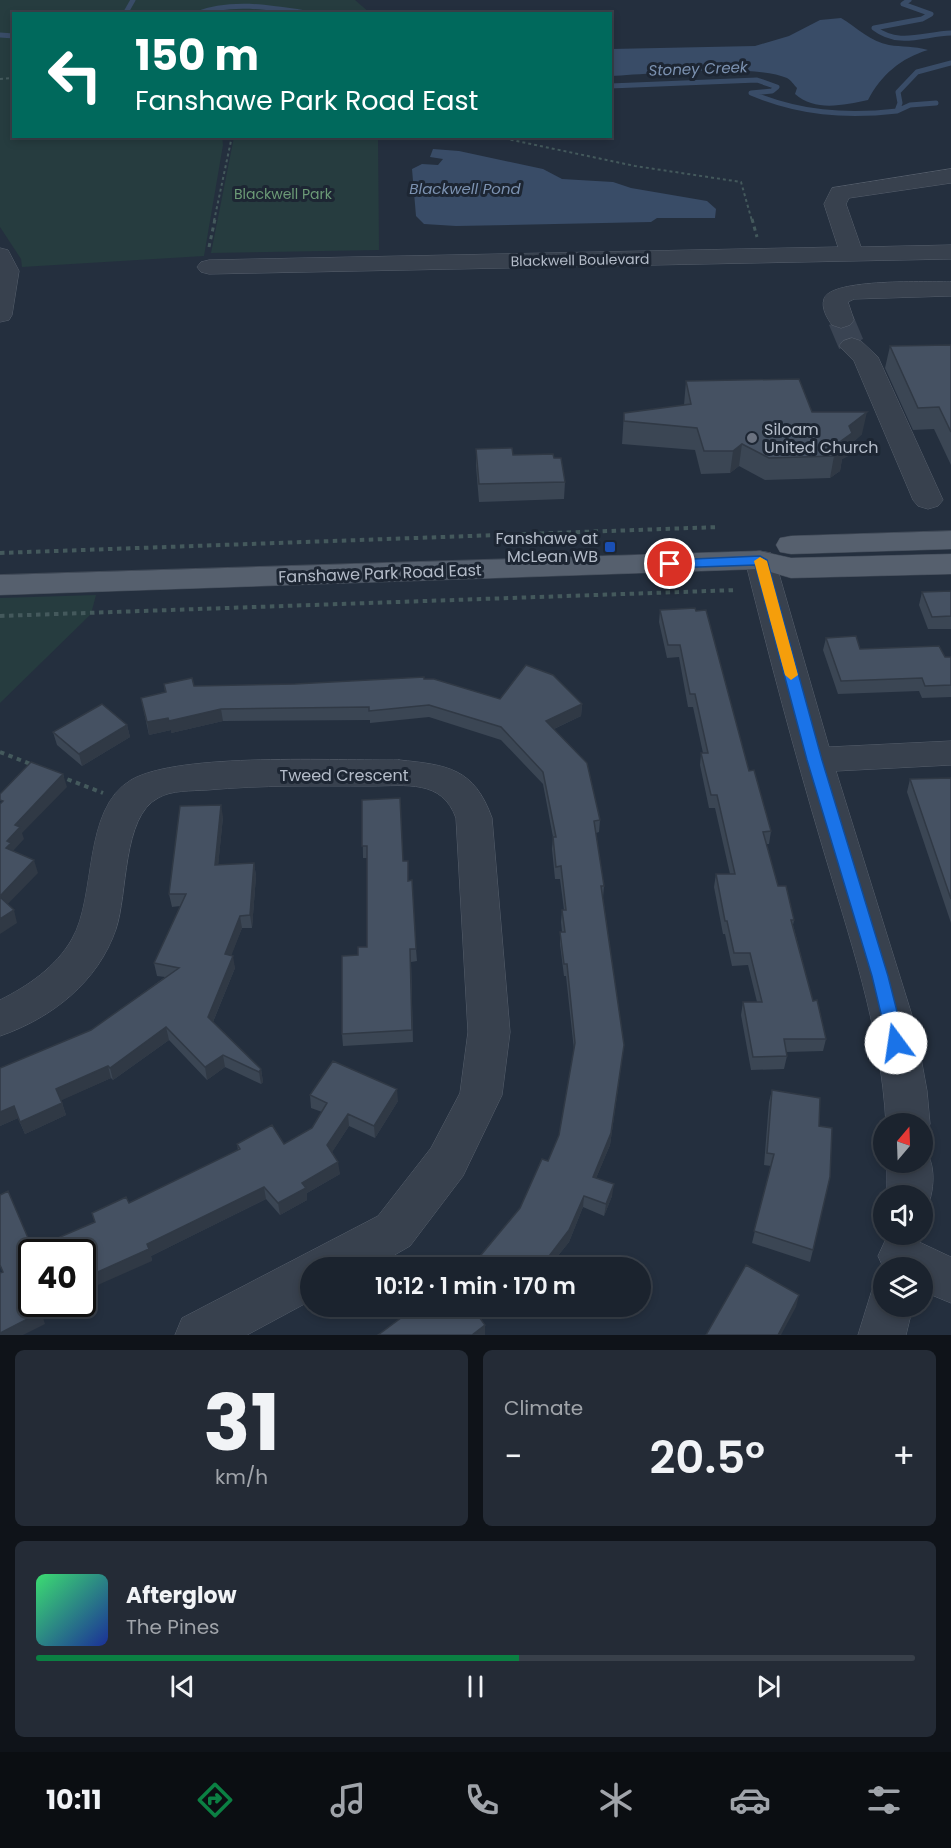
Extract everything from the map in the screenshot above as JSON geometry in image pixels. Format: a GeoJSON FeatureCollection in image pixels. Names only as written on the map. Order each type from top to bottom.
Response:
{"type":"FeatureCollection","features":[{"type":"Feature","properties":{"kind":"main road","name":"Fanshawe Park Road East"},"geometry":{"type":"LineString","coordinates":[[760,560],[777,546],[951,540]]}},
{"type":"Feature","properties":{"kind":"main road","name":"Fanshawe Park Road East"},"geometry":{"type":"LineString","coordinates":[[0,585],[760,560],[791,568],[951,564]]}},
{"type":"Feature","properties":{"kind":"street"},"geometry":{"type":"LineString","coordinates":[[852,254],[835,204],[840,194],[951,176]]}},
{"type":"Feature","properties":{"kind":"street","name":"Blackwell Boulevard"},"geometry":{"type":"LineString","coordinates":[[209,257],[766,256],[951,252]]}},
{"type":"Feature","properties":{"kind":"street"},"geometry":{"type":"LineString","coordinates":[[0,255],[7,272],[0,315]]}},
{"type":"Feature","properties":{"kind":"street"},"geometry":{"type":"LineString","coordinates":[[841,320],[836,309],[836,299],[849,292],[951,289]]}},
{"type":"Feature","properties":{"kind":"street"},"geometry":{"type":"LineString","coordinates":[[849,292],[928,500]]}},
{"type":"Feature","properties":{"kind":"street"},"geometry":{"type":"LineString","coordinates":[[760,560],[814,760],[880,976],[907,1087],[908,1113]]}},
{"type":"Feature","properties":{"kind":"street"},"geometry":{"type":"LineString","coordinates":[[814,760],[951,753]]}},
{"type":"Feature","properties":{"kind":"street","name":"Tweed Crescent"},"geometry":{"type":"LineString","coordinates":[[128,804],[146,788],[189,778],[399,773],[429,776],[457,785],[470,802],[474,818],[489,1032],[481,1095],[447,1161],[394,1231],[347,1257]]}},
{"type":"Feature","properties":{"kind":"street"},"geometry":{"type":"LineString","coordinates":[[0,1019],[15,1013],[74,971],[97,929],[119,822],[128,804]]}},
{"type":"Feature","properties":{"kind":"street"},"geometry":{"type":"LineString","coordinates":[[901,1253],[951,1281]]}},
{"type":"Feature","properties":{"kind":"street"},"geometry":{"type":"LineString","coordinates":[[199,1335],[300,1281]]}},
{"type":"Feature","properties":{"kind":"street"},"geometry":{"type":"LineString","coordinates":[[882,1335],[886,1317]]}},
{"type":"Feature","properties":{"kind":"path"},"geometry":{"type":"LineString","coordinates":[[209,257],[232,138]]}},
{"type":"Feature","properties":{"kind":"path"},"geometry":{"type":"LineString","coordinates":[[502,138],[634,166],[741,182],[760,246],[766,256]]}},
{"type":"Feature","properties":{"kind":"path"},"geometry":{"type":"LineString","coordinates":[[0,553],[719,527]]}},
{"type":"Feature","properties":{"kind":"path"},"geometry":{"type":"LineString","coordinates":[[0,616],[737,590]]}},
{"type":"Feature","properties":{"kind":"path"},"geometry":{"type":"LineString","coordinates":[[0,752],[43,769]]}},
{"type":"Feature","properties":{"kind":"path"},"geometry":{"type":"LineString","coordinates":[[54,774],[128,804]]}},
{"type":"Feature","properties":{"kind":"green space"},"geometry":{"type":"Polygon","coordinates":[[[0,0],[355,0],[369,12],[12,12],[12,138],[222,138],[223,145],[204,256],[22,267],[21,259],[0,227],[0,0]]]}},
{"type":"Feature","properties":{"kind":"green space","name":"Blackwell Park"},"geometry":{"type":"Polygon","coordinates":[[[234,138],[378,138],[379,250],[211,253],[234,138]]]}},
{"type":"Feature","properties":{"kind":"green space"},"geometry":{"type":"Polygon","coordinates":[[[96,595],[91,614],[0,703],[0,598],[96,595]]]}},
{"type":"Feature","properties":{"kind":"water"},"geometry":{"type":"Polygon","coordinates":[[[841,18],[870,38],[882,43],[928,50],[918,53],[893,69],[879,83],[868,100],[830,106],[803,100],[795,94],[797,88],[787,78],[751,71],[727,70],[612,76],[612,49],[755,46],[789,36],[820,20],[841,18]]]}},
{"type":"Feature","properties":{"kind":"water","name":"Blackwell Pond"},"geometry":{"type":"Polygon","coordinates":[[[433,149],[459,151],[543,169],[562,179],[613,182],[631,188],[707,201],[716,209],[715,218],[657,218],[651,222],[456,226],[424,224],[416,216],[412,169],[422,164],[438,165],[443,159],[430,157],[433,149]]]}},
{"type":"Feature","properties":{"kind":"building"},"geometry":{"type":"Polygon","coordinates":[[[951,345],[951,432],[939,407],[918,408],[890,346],[951,345]]]}},
{"type":"Feature","properties":{"kind":"building"},"geometry":{"type":"Polygon","coordinates":[[[799,379],[812,412],[867,412],[849,426],[852,433],[841,441],[844,448],[834,456],[769,458],[742,444],[733,451],[704,451],[697,428],[624,421],[624,413],[691,404],[686,381],[799,379]]]}},
{"type":"Feature","properties":{"kind":"building"},"geometry":{"type":"Polygon","coordinates":[[[512,448],[513,455],[553,454],[554,458],[561,458],[565,482],[479,484],[476,449],[512,448]]]}},
{"type":"Feature","properties":{"kind":"building"},"geometry":{"type":"Polygon","coordinates":[[[951,591],[951,616],[932,617],[922,592],[951,591]]]}},
{"type":"Feature","properties":{"kind":"building"},"geometry":{"type":"Polygon","coordinates":[[[695,608],[696,611],[706,610],[749,771],[754,770],[771,831],[763,832],[778,886],[786,886],[794,920],[791,920],[813,1001],[817,1000],[826,1039],[784,1039],[787,1056],[753,1057],[743,1002],[762,1002],[750,953],[734,953],[727,921],[725,921],[716,874],[735,874],[717,795],[711,795],[701,753],[708,753],[695,694],[690,694],[680,645],[668,645],[660,610],[695,608]]]}},
{"type":"Feature","properties":{"kind":"building"},"geometry":{"type":"Polygon","coordinates":[[[856,636],[860,649],[939,646],[945,657],[951,657],[951,685],[925,686],[922,678],[841,681],[826,638],[856,636]]]}},
{"type":"Feature","properties":{"kind":"building"},"geometry":{"type":"Polygon","coordinates":[[[526,665],[553,675],[582,704],[546,721],[587,763],[600,820],[594,821],[624,1045],[611,1133],[593,1177],[614,1184],[606,1204],[584,1196],[569,1230],[548,1257],[479,1257],[520,1208],[542,1159],[548,1161],[559,1135],[575,1043],[567,964],[564,964],[560,932],[565,932],[562,910],[566,910],[561,866],[556,867],[553,837],[556,837],[543,772],[501,727],[429,705],[369,711],[369,707],[221,709],[169,721],[168,718],[147,722],[141,698],[166,692],[164,684],[192,678],[194,686],[295,684],[424,677],[424,679],[434,679],[500,699],[526,665]]]}},
{"type":"Feature","properties":{"kind":"building"},"geometry":{"type":"Polygon","coordinates":[[[102,704],[127,725],[79,754],[53,732],[102,704]]]}},
{"type":"Feature","properties":{"kind":"building"},"geometry":{"type":"Polygon","coordinates":[[[31,762],[63,774],[15,825],[20,827],[7,841],[11,843],[6,848],[34,860],[0,896],[0,804],[3,801],[0,800],[0,794],[31,762]]]}},
{"type":"Feature","properties":{"kind":"building"},"geometry":{"type":"Polygon","coordinates":[[[951,778],[951,899],[910,779],[951,778]]]}},
{"type":"Feature","properties":{"kind":"building"},"geometry":{"type":"Polygon","coordinates":[[[400,798],[403,861],[408,861],[408,881],[412,880],[416,949],[410,949],[412,1030],[342,1034],[342,956],[358,955],[358,947],[367,947],[367,846],[362,846],[362,800],[400,798]]]}},
{"type":"Feature","properties":{"kind":"building"},"geometry":{"type":"Polygon","coordinates":[[[221,805],[215,865],[254,863],[250,915],[240,916],[225,954],[233,956],[208,1017],[261,1069],[259,1072],[223,1055],[205,1067],[166,1027],[110,1068],[108,1066],[56,1089],[62,1103],[20,1122],[14,1106],[0,1112],[0,1068],[91,1030],[179,968],[154,963],[186,894],[169,894],[180,806],[221,805]]]}},
{"type":"Feature","properties":{"kind":"building"},"geometry":{"type":"Polygon","coordinates":[[[0,897],[14,910],[0,919],[0,897]]]}},
{"type":"Feature","properties":{"kind":"building"},"geometry":{"type":"Polygon","coordinates":[[[333,1061],[397,1089],[374,1126],[348,1114],[327,1145],[338,1162],[302,1183],[306,1188],[278,1203],[264,1187],[147,1244],[149,1249],[96,1273],[96,1239],[61,1239],[60,1237],[95,1222],[92,1213],[126,1197],[129,1203],[240,1149],[237,1144],[272,1125],[284,1144],[312,1128],[327,1103],[310,1095],[333,1061]]]}},
{"type":"Feature","properties":{"kind":"building"},"geometry":{"type":"Polygon","coordinates":[[[772,1090],[820,1098],[819,1126],[832,1128],[830,1177],[813,1250],[754,1231],[774,1154],[767,1153],[772,1090]]]}},
{"type":"Feature","properties":{"kind":"building"},"geometry":{"type":"Polygon","coordinates":[[[8,1191],[28,1239],[18,1239],[18,1317],[31,1317],[0,1333],[0,1273],[3,1272],[0,1265],[0,1195],[8,1191]]]}},
{"type":"Feature","properties":{"kind":"building"},"geometry":{"type":"Polygon","coordinates":[[[746,1265],[799,1295],[778,1335],[706,1335],[746,1265]]]}},
{"type":"Feature","properties":{"kind":"building"},"geometry":{"type":"Polygon","coordinates":[[[402,1317],[479,1317],[485,1325],[472,1335],[378,1335],[402,1317]]]}},
{"type":"Feature","properties":{"kind":"waterway"},"geometry":{"type":"LineString","coordinates":[[126,12],[133,0]]}},
{"type":"Feature","properties":{"kind":"waterway","name":"Stoney Creek"},"geometry":{"type":"LineString","coordinates":[[909,0],[903,4],[931,14],[922,19],[874,28],[883,34],[902,38],[951,33]]}},
{"type":"Feature","properties":{"kind":"waterway","name":"Stoney Creek"},"geometry":{"type":"LineString","coordinates":[[203,12],[239,6],[297,12]]}},
{"type":"Feature","properties":{"kind":"waterway","name":"Stoney Creek"},"geometry":{"type":"LineString","coordinates":[[0,35],[12,36]]}},
{"type":"Feature","properties":{"kind":"waterway","name":"Stoney Creek"},"geometry":{"type":"LineString","coordinates":[[897,111],[900,103],[898,92],[917,72],[951,63]]}},
{"type":"Feature","properties":{"kind":"waterway","name":"Stoney Creek"},"geometry":{"type":"LineString","coordinates":[[612,86],[757,80],[777,87],[772,91],[751,93],[805,109],[859,114],[897,111]]}},
{"type":"Feature","properties":{"kind":"waterway"},"geometry":{"type":"LineString","coordinates":[[897,111],[910,105],[936,103]]}},
{"type":"Feature","properties":{"kind":"tunnel"},"geometry":{"type":"LineString","coordinates":[[841,320],[852,346]]}},
{"type":"Feature","properties":{"kind":"slow traffic"},"geometry":{"type":"LineString","coordinates":[[760,561],[791,675]]}},
{"type":"Feature","properties":{"kind":"place","name":"Siloam United Church"},"geometry":{"type":"Point","coordinates":[752,438]}},
{"type":"Feature","properties":{"kind":"place","name":"Fanshawe at McLean WB"},"geometry":{"type":"Point","coordinates":[610,547]}},
{"type":"Feature","properties":{"kind":"route"},"geometry":{"type":"LineString","coordinates":[[670,564],[760,560],[814,760],[880,976],[896,1043]]}}]}
